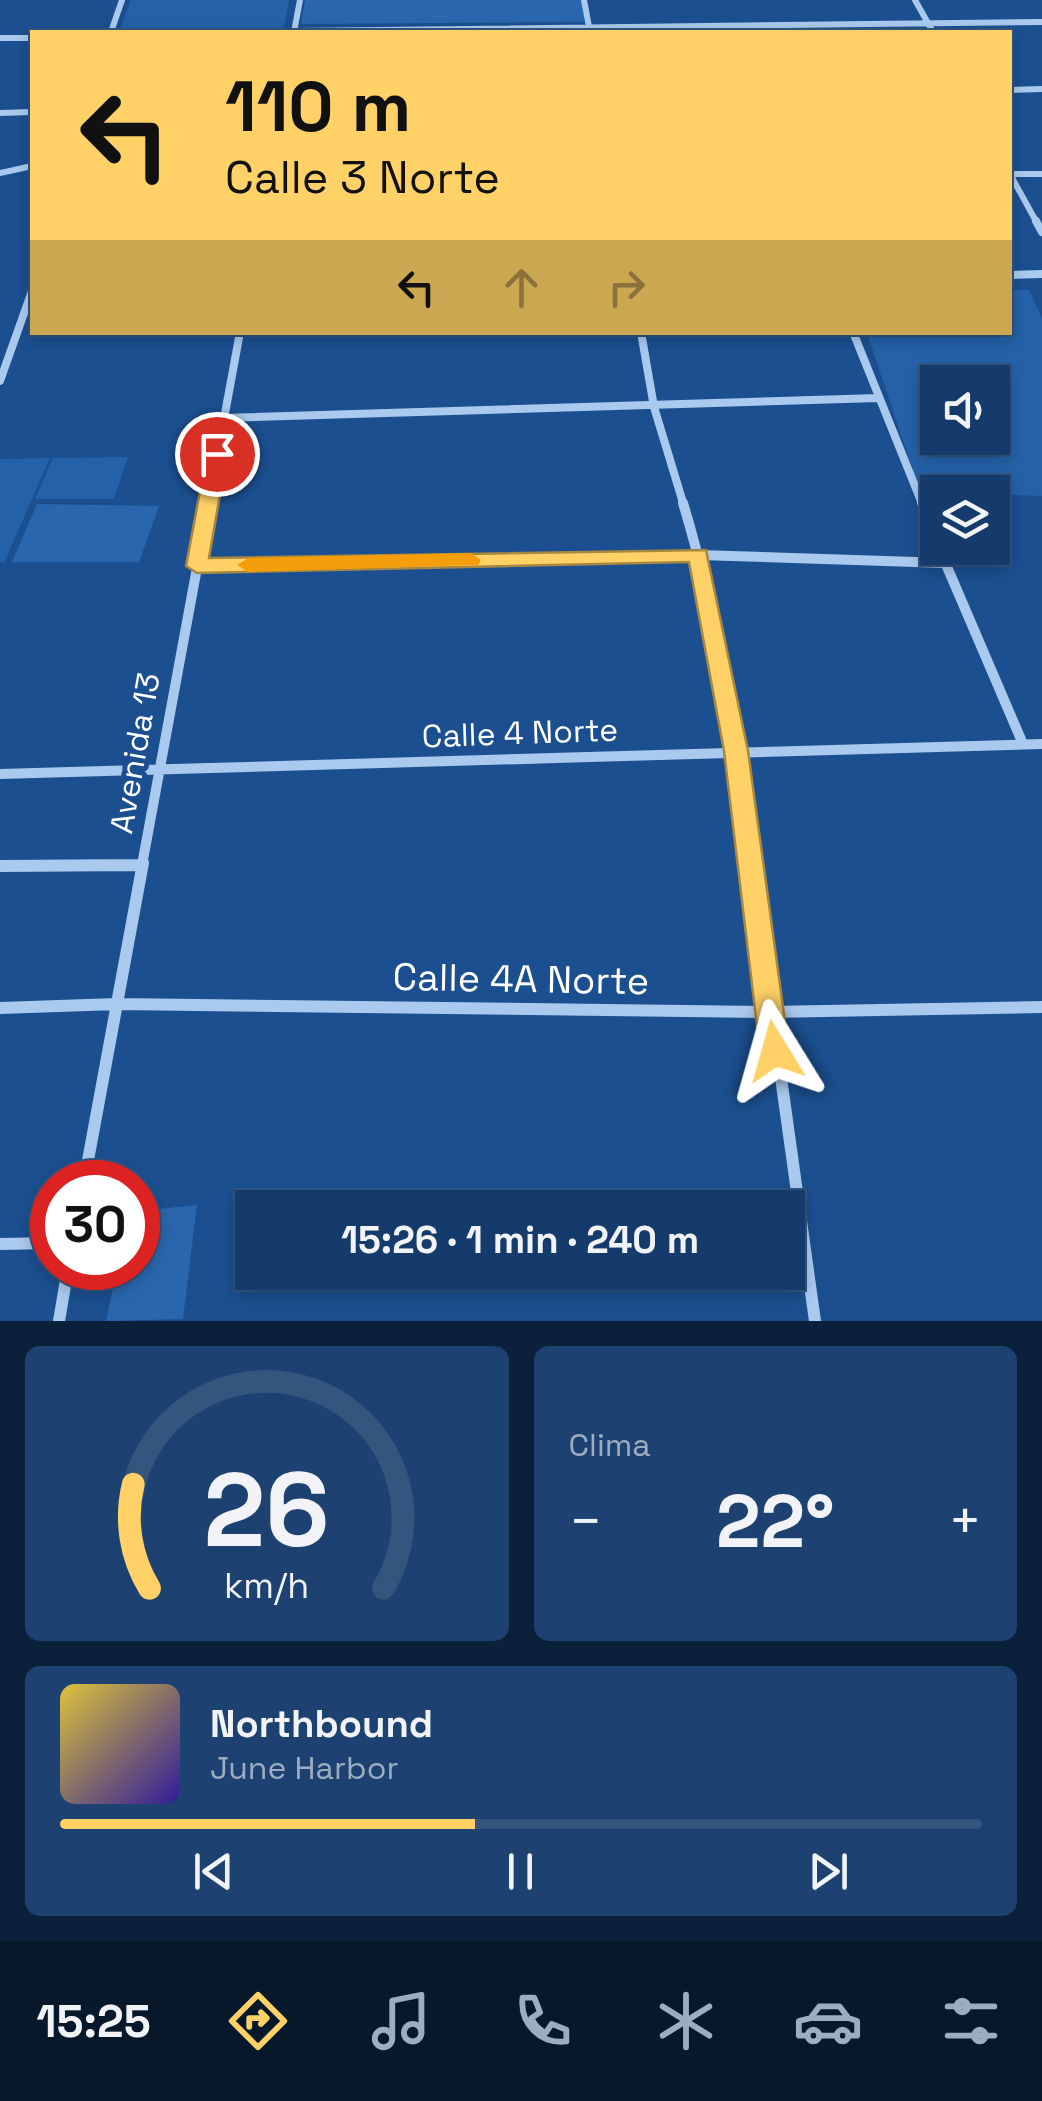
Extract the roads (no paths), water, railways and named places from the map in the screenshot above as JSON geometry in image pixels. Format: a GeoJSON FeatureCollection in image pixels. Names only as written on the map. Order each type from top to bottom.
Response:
{"type":"FeatureCollection","features":[{"type":"Feature","properties":{"kind":"street"},"geometry":{"type":"LineString","coordinates":[[112,30],[122,0]]}},
{"type":"Feature","properties":{"kind":"street"},"geometry":{"type":"LineString","coordinates":[[294,30],[300,0]]}},
{"type":"Feature","properties":{"kind":"street"},"geometry":{"type":"LineString","coordinates":[[584,0],[589,30],[1042,22]]}},
{"type":"Feature","properties":{"kind":"street"},"geometry":{"type":"LineString","coordinates":[[915,0],[932,30]]}},
{"type":"Feature","properties":{"kind":"street"},"geometry":{"type":"LineString","coordinates":[[0,38],[30,38]]}},
{"type":"Feature","properties":{"kind":"street"},"geometry":{"type":"LineString","coordinates":[[1012,90],[1042,89]]}},
{"type":"Feature","properties":{"kind":"street"},"geometry":{"type":"LineString","coordinates":[[0,113],[30,112]]}},
{"type":"Feature","properties":{"kind":"street"},"geometry":{"type":"LineString","coordinates":[[0,173],[30,167]]}},
{"type":"Feature","properties":{"kind":"street"},"geometry":{"type":"LineString","coordinates":[[1012,174],[1042,174]]}},
{"type":"Feature","properties":{"kind":"street"},"geometry":{"type":"LineString","coordinates":[[1012,178],[1042,232]]}},
{"type":"Feature","properties":{"kind":"street"},"geometry":{"type":"LineString","coordinates":[[1012,275],[1042,274]]}},
{"type":"Feature","properties":{"kind":"street"},"geometry":{"type":"LineString","coordinates":[[0,381],[30,297]]}},
{"type":"Feature","properties":{"kind":"street","name":"Avenida 13"},"geometry":{"type":"LineString","coordinates":[[88,1160],[239,335]]}},
{"type":"Feature","properties":{"kind":"street"},"geometry":{"type":"LineString","coordinates":[[642,335],[654,407],[698,555],[736,751],[769,1012],[815,1321]]}},
{"type":"Feature","properties":{"kind":"street"},"geometry":{"type":"LineString","coordinates":[[854,335],[920,501]]}},
{"type":"Feature","properties":{"kind":"street"},"geometry":{"type":"LineString","coordinates":[[224,418],[878,398]]}},
{"type":"Feature","properties":{"kind":"street"},"geometry":{"type":"LineString","coordinates":[[197,566],[698,555],[920,563]]}},
{"type":"Feature","properties":{"kind":"street"},"geometry":{"type":"LineString","coordinates":[[946,565],[1023,744]]}},
{"type":"Feature","properties":{"kind":"street","name":"Calle 4 Norte"},"geometry":{"type":"LineString","coordinates":[[0,774],[1042,744]]}},
{"type":"Feature","properties":{"kind":"street"},"geometry":{"type":"LineString","coordinates":[[0,866],[142,865]]}},
{"type":"Feature","properties":{"kind":"street","name":"Calle 4A Norte"},"geometry":{"type":"LineString","coordinates":[[0,1008],[117,1004],[769,1012],[1042,1007]]}},
{"type":"Feature","properties":{"kind":"street"},"geometry":{"type":"LineString","coordinates":[[0,1244],[30,1243]]}},
{"type":"Feature","properties":{"kind":"street"},"geometry":{"type":"LineString","coordinates":[[59,1321],[64,1290]]}}]}
